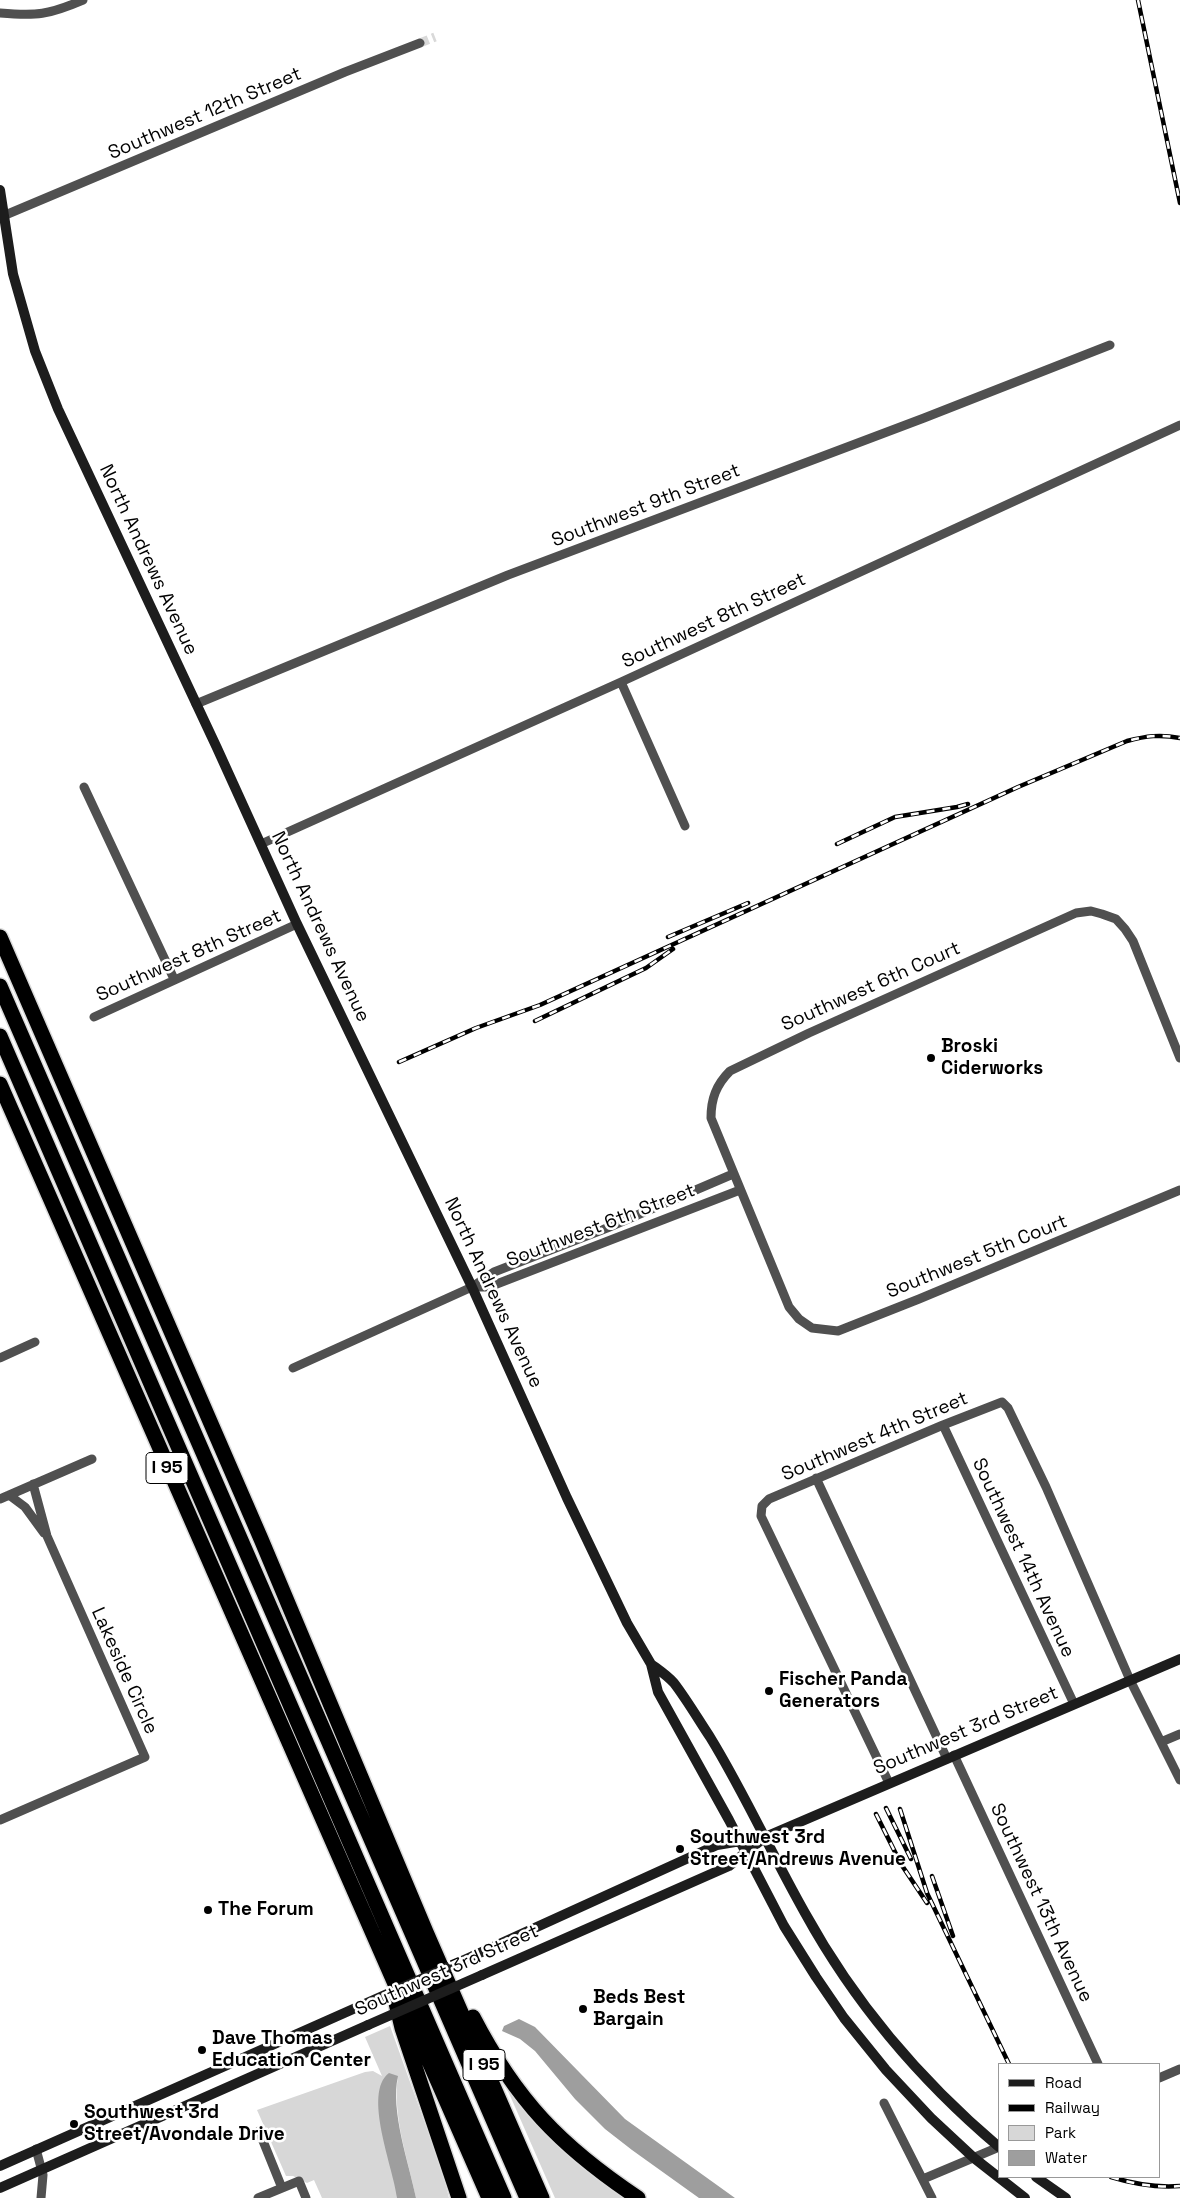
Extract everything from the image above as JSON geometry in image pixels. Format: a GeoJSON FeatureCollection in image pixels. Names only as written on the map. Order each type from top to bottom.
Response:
{"type":"FeatureCollection","features":[{"type":"Feature","properties":{"kind":"highway","name":"I 95"},"geometry":{"type":"LineString","coordinates":[[0,937],[273,1566],[426,1932],[542,2198]]}},
{"type":"Feature","properties":{"kind":"highway"},"geometry":{"type":"LineString","coordinates":[[0,986],[527,2198]]}},
{"type":"Feature","properties":{"kind":"highway"},"geometry":{"type":"LineString","coordinates":[[0,1036],[504,2198]]}},
{"type":"Feature","properties":{"kind":"highway"},"geometry":{"type":"LineString","coordinates":[[0,1057],[28,1101]]}},
{"type":"Feature","properties":{"kind":"highway","name":"I 95"},"geometry":{"type":"LineString","coordinates":[[0,1084],[489,2198]]}},
{"type":"Feature","properties":{"kind":"highway"},"geometry":{"type":"LineString","coordinates":[[142,1265],[180,1402]]}},
{"type":"Feature","properties":{"kind":"highway"},"geometry":{"type":"LineString","coordinates":[[426,1932],[494,2057],[525,2100],[550,2129],[573,2150],[638,2198]]}},
{"type":"Feature","properties":{"kind":"highway"},"geometry":{"type":"LineString","coordinates":[[386,1961],[402,2028],[459,2198]]}},
{"type":"Feature","properties":{"kind":"main road","name":"North Andrews Avenue"},"geometry":{"type":"LineString","coordinates":[[0,190],[13,274],[35,351],[58,409],[262,844],[297,924],[472,1287],[534,1428],[627,1623],[651,1664],[658,1692],[793,1941],[844,2018],[908,2094],[974,2158],[998,2177]]}},
{"type":"Feature","properties":{"kind":"main road","name":"Southwest 3rd Street"},"geometry":{"type":"LineString","coordinates":[[0,2166],[473,1956],[709,1848],[765,1837],[1180,1659]]}},
{"type":"Feature","properties":{"kind":"main road","name":"North Andrews Avenue"},"geometry":{"type":"LineString","coordinates":[[651,1664],[673,1682],[700,1722],[735,1779],[809,1921],[864,2004],[926,2078],[998,2146]]}},
{"type":"Feature","properties":{"kind":"main road","name":"Southwest 3rd Street"},"geometry":{"type":"LineString","coordinates":[[0,2188],[729,1866],[765,1837]]}},
{"type":"Feature","properties":{"kind":"main road","name":"North Andrews Avenue"},"geometry":{"type":"LineString","coordinates":[[1000,2178],[1025,2198]]}},
{"type":"Feature","properties":{"kind":"main road"},"geometry":{"type":"LineString","coordinates":[[1037,2178],[1066,2198]]}},
{"type":"Feature","properties":{"kind":"street"},"geometry":{"type":"LineString","coordinates":[[0,13],[38,15],[52,12],[83,0]]}},
{"type":"Feature","properties":{"kind":"street","name":"Southwest 12th Street"},"geometry":{"type":"LineString","coordinates":[[3,216],[345,72],[420,43]]}},
{"type":"Feature","properties":{"kind":"street","name":"Southwest 9th Street"},"geometry":{"type":"LineString","coordinates":[[196,704],[508,575],[915,422],[1110,345]]}},
{"type":"Feature","properties":{"kind":"street","name":"Southwest 8th Street"},"geometry":{"type":"LineString","coordinates":[[262,844],[621,682],[1180,425]]}},
{"type":"Feature","properties":{"kind":"street"},"geometry":{"type":"LineString","coordinates":[[621,682],[685,826]]}},
{"type":"Feature","properties":{"kind":"street"},"geometry":{"type":"LineString","coordinates":[[84,787],[174,979]]}},
{"type":"Feature","properties":{"kind":"street","name":"Southwest 6th Court"},"geometry":{"type":"LineString","coordinates":[[733,1174],[711,1118],[711,1104],[715,1091],[721,1079],[730,1071],[808,1033],[1076,913],[1091,912],[1102,914],[1116,919],[1125,929],[1132,941],[1180,1058]]}},
{"type":"Feature","properties":{"kind":"street","name":"Southwest 8th Street"},"geometry":{"type":"LineString","coordinates":[[94,1017],[297,924]]}},
{"type":"Feature","properties":{"kind":"street"},"geometry":{"type":"LineString","coordinates":[[733,1174],[740,1190]]}},
{"type":"Feature","properties":{"kind":"street","name":"Southwest 6th Street"},"geometry":{"type":"LineString","coordinates":[[293,1368],[472,1287],[494,1272],[607,1228],[733,1174]]}},
{"type":"Feature","properties":{"kind":"street","name":"Southwest 6th Street"},"geometry":{"type":"LineString","coordinates":[[472,1287],[489,1287],[740,1190]]}},
{"type":"Feature","properties":{"kind":"street","name":"Southwest 5th Court"},"geometry":{"type":"LineString","coordinates":[[740,1190],[789,1307],[799,1319],[812,1328],[838,1330],[919,1299],[1180,1190]]}},
{"type":"Feature","properties":{"kind":"street"},"geometry":{"type":"LineString","coordinates":[[0,1358],[35,1342]]}},
{"type":"Feature","properties":{"kind":"street","name":"Southwest 4th Street"},"geometry":{"type":"LineString","coordinates":[[889,1783],[761,1516],[762,1506],[769,1498],[1002,1402],[1008,1408],[1046,1487],[1130,1680]]}},
{"type":"Feature","properties":{"kind":"street","name":"Southwest 14th Avenue"},"geometry":{"type":"LineString","coordinates":[[943,1425],[1074,1704]]}},
{"type":"Feature","properties":{"kind":"street"},"geometry":{"type":"LineString","coordinates":[[4,1497],[92,1459]]}},
{"type":"Feature","properties":{"kind":"street","name":"Southwest 13th Avenue"},"geometry":{"type":"LineString","coordinates":[[816,1478],[1098,2063]]}},
{"type":"Feature","properties":{"kind":"street","name":"Lakeside Circle"},"geometry":{"type":"LineString","coordinates":[[0,1820],[145,1757],[47,1536],[33,1484]]}},
{"type":"Feature","properties":{"kind":"street","name":"Lakeside Circle"},"geometry":{"type":"LineString","coordinates":[[4,1497],[25,1507],[47,1536]]}},
{"type":"Feature","properties":{"kind":"street"},"geometry":{"type":"LineString","coordinates":[[1130,1680],[1180,1780]]}},
{"type":"Feature","properties":{"kind":"street"},"geometry":{"type":"LineString","coordinates":[[1161,1742],[1180,1734]]}},
{"type":"Feature","properties":{"kind":"street"},"geometry":{"type":"LineString","coordinates":[[1160,2078],[1180,2069]]}},
{"type":"Feature","properties":{"kind":"street"},"geometry":{"type":"LineString","coordinates":[[884,2104],[932,2198]]}},
{"type":"Feature","properties":{"kind":"street"},"geometry":{"type":"LineString","coordinates":[[259,2131],[282,2188]]}},
{"type":"Feature","properties":{"kind":"street"},"geometry":{"type":"LineString","coordinates":[[923,2179],[998,2147]]}},
{"type":"Feature","properties":{"kind":"street"},"geometry":{"type":"LineString","coordinates":[[36,2150],[43,2169],[44,2186],[41,2198]]}},
{"type":"Feature","properties":{"kind":"street"},"geometry":{"type":"LineString","coordinates":[[258,2198],[299,2181],[306,2198]]}},
{"type":"Feature","properties":{"kind":"green space"},"geometry":{"type":"Polygon","coordinates":[[[390,2026],[443,2174],[449,2198],[416,2198],[399,2122],[397,2106],[398,2076],[383,2132],[396,2183],[397,2198],[322,2198],[314,2180],[307,2183],[293,2176],[286,2176],[257,2110],[365,2072],[373,2071],[382,2076],[365,2037],[390,2026]]]}},
{"type":"Feature","properties":{"kind":"green space"},"geometry":{"type":"Polygon","coordinates":[[[510,2090],[549,2135],[593,2174],[625,2198],[555,2198],[508,2091],[510,2090]]]}},
{"type":"Feature","properties":{"kind":"water"},"geometry":{"type":"Polygon","coordinates":[[[519,2019],[535,2027],[625,2119],[735,2198],[699,2198],[605,2129],[575,2099],[535,2051],[520,2039],[502,2031],[504,2026],[519,2019]]]}},
{"type":"Feature","properties":{"kind":"water"},"geometry":{"type":"Polygon","coordinates":[[[389,2073],[398,2076],[396,2105],[398,2121],[416,2198],[397,2198],[382,2132],[378,2097],[381,2083],[389,2073]]]}},
{"type":"Feature","properties":{"kind":"tunnel"},"geometry":{"type":"LineString","coordinates":[[420,43],[435,37]]}},
{"type":"Feature","properties":{"kind":"railway"},"geometry":{"type":"LineString","coordinates":[[1138,0],[1180,203]]}},
{"type":"Feature","properties":{"kind":"railway"},"geometry":{"type":"LineString","coordinates":[[399,1062],[476,1028],[540,1005],[1018,787],[1127,741],[1153,736],[1180,738]]}},
{"type":"Feature","properties":{"kind":"railway"},"geometry":{"type":"LineString","coordinates":[[837,844],[895,817],[968,804]]}},
{"type":"Feature","properties":{"kind":"railway"},"geometry":{"type":"LineString","coordinates":[[668,937],[748,903]]}},
{"type":"Feature","properties":{"kind":"railway"},"geometry":{"type":"LineString","coordinates":[[535,1021],[646,968],[673,949]]}},
{"type":"Feature","properties":{"kind":"railway"},"geometry":{"type":"LineString","coordinates":[[886,1808],[911,1859]]}},
{"type":"Feature","properties":{"kind":"railway"},"geometry":{"type":"LineString","coordinates":[[900,1809],[927,1893],[1009,2063]]}},
{"type":"Feature","properties":{"kind":"railway"},"geometry":{"type":"LineString","coordinates":[[876,1814],[901,1864],[927,1903]]}},
{"type":"Feature","properties":{"kind":"railway"},"geometry":{"type":"LineString","coordinates":[[932,1876],[953,1936]]}},
{"type":"Feature","properties":{"kind":"railway"},"geometry":{"type":"LineString","coordinates":[[1114,2178],[1145,2185],[1180,2186]]}},
{"type":"Feature","properties":{"kind":"place","name":"Broski Ciderworks"},"geometry":{"type":"Point","coordinates":[931,1058]}},
{"type":"Feature","properties":{"kind":"place","name":"Fischer Panda Generators"},"geometry":{"type":"Point","coordinates":[769,1691]}},
{"type":"Feature","properties":{"kind":"place","name":"Southwest 3rd Street/Andrews Avenue"},"geometry":{"type":"Point","coordinates":[680,1849]}},
{"type":"Feature","properties":{"kind":"place","name":"The Forum"},"geometry":{"type":"Point","coordinates":[208,1910]}},
{"type":"Feature","properties":{"kind":"place","name":"Beds Best Bargain"},"geometry":{"type":"Point","coordinates":[583,2009]}},
{"type":"Feature","properties":{"kind":"place","name":"Dave Thomas Education Center"},"geometry":{"type":"Point","coordinates":[202,2050]}},
{"type":"Feature","properties":{"kind":"place","name":"Southwest 3rd Street/Avondale Drive"},"geometry":{"type":"Point","coordinates":[74,2124]}}]}
